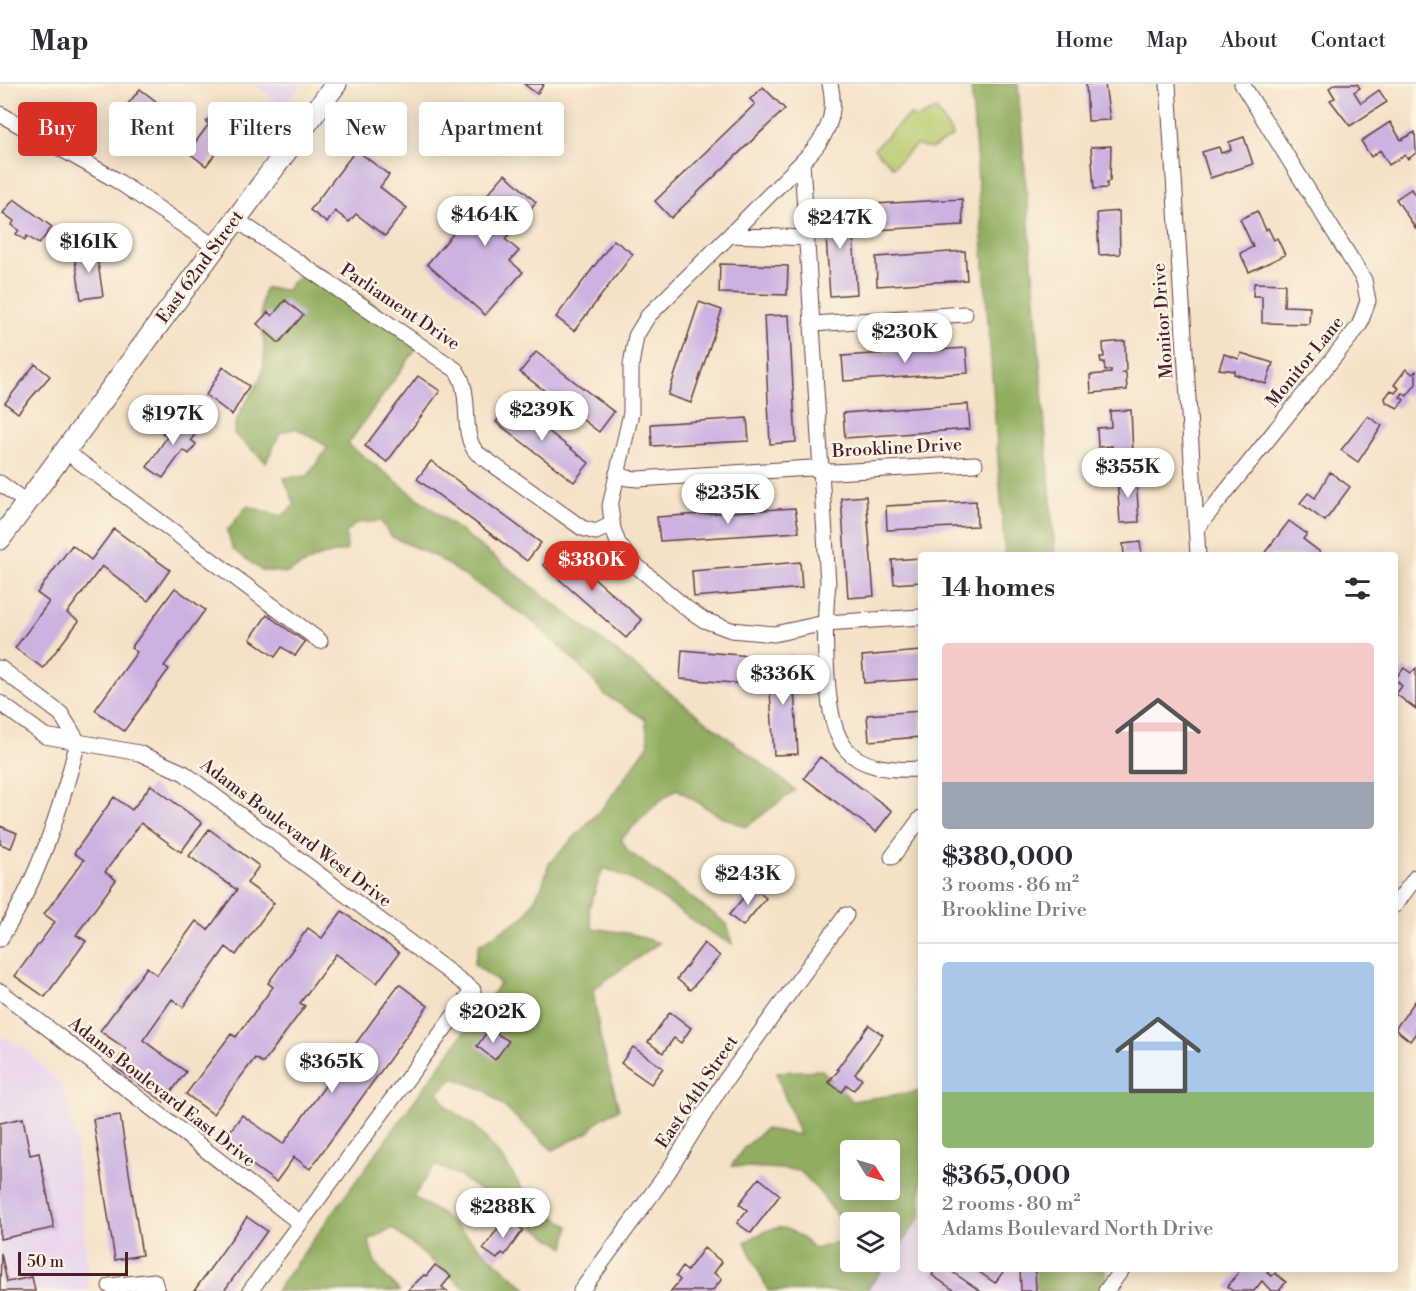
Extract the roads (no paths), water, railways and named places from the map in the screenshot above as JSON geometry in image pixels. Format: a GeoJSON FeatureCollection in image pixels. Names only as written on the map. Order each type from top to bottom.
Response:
{"type":"FeatureCollection","features":[{"type":"Feature","properties":{"kind":"street","name":"East 62nd Street"},"geometry":{"type":"LineString","coordinates":[[0,539],[234,218],[336,84]]}},
{"type":"Feature","properties":{"kind":"street"},"geometry":{"type":"LineString","coordinates":[[830,84],[833,102],[830,123],[822,142],[648,316],[636,336],[631,365],[631,413],[611,495],[612,524],[621,547],[632,562],[686,608],[711,623],[745,633],[774,634],[825,623],[918,617]]}},
{"type":"Feature","properties":{"kind":"street","name":"Monitor Drive"},"geometry":{"type":"LineString","coordinates":[[1168,84],[1198,552]]}},
{"type":"Feature","properties":{"kind":"street","name":"Monitor Lane"},"geometry":{"type":"LineString","coordinates":[[1196,529],[1359,326],[1365,317],[1368,301],[1364,280],[1242,84]]}},
{"type":"Feature","properties":{"kind":"street"},"geometry":{"type":"LineString","coordinates":[[0,114],[116,180],[214,246]]}},
{"type":"Feature","properties":{"kind":"street","name":"Brookline Drive"},"geometry":{"type":"LineString","coordinates":[[802,162],[828,584],[825,623],[830,715],[840,740],[853,755],[870,765],[890,770],[918,769]]}},
{"type":"Feature","properties":{"kind":"street","name":"Parliament Drive"},"geometry":{"type":"LineString","coordinates":[[234,218],[456,370],[466,389],[470,441],[477,453],[582,528],[596,532],[612,524]]}},
{"type":"Feature","properties":{"kind":"street"},"geometry":{"type":"LineString","coordinates":[[730,235],[807,238]]}},
{"type":"Feature","properties":{"kind":"street"},"geometry":{"type":"LineString","coordinates":[[812,324],[965,314]]}},
{"type":"Feature","properties":{"kind":"street"},"geometry":{"type":"LineString","coordinates":[[64,450],[320,641]]}},
{"type":"Feature","properties":{"kind":"street","name":"Brookline Drive"},"geometry":{"type":"LineString","coordinates":[[821,470],[834,472],[975,464]]}},
{"type":"Feature","properties":{"kind":"street"},"geometry":{"type":"LineString","coordinates":[[617,472],[629,479],[638,479],[811,468],[821,470]]}},
{"type":"Feature","properties":{"kind":"street"},"geometry":{"type":"LineString","coordinates":[[0,483],[27,503]]}},
{"type":"Feature","properties":{"kind":"street"},"geometry":{"type":"LineString","coordinates":[[0,668],[61,714],[78,742],[48,844],[32,881],[0,939]]}},
{"type":"Feature","properties":{"kind":"street","name":"Adams Boulevard West Drive"},"geometry":{"type":"LineString","coordinates":[[0,703],[45,736],[139,753],[184,773],[473,990],[300,1223]]}},
{"type":"Feature","properties":{"kind":"street"},"geometry":{"type":"LineString","coordinates":[[892,857],[918,822]]}},
{"type":"Feature","properties":{"kind":"street"},"geometry":{"type":"LineString","coordinates":[[1398,898],[1416,877]]}},
{"type":"Feature","properties":{"kind":"street","name":"East 64th Street"},"geometry":{"type":"LineString","coordinates":[[581,1291],[668,1172],[720,1088],[846,915]]}},
{"type":"Feature","properties":{"kind":"street","name":"Adams Boulevard East Drive"},"geometry":{"type":"LineString","coordinates":[[0,992],[300,1223]]}},
{"type":"Feature","properties":{"kind":"street"},"geometry":{"type":"LineString","coordinates":[[250,1291],[300,1223]]}},
{"type":"Feature","properties":{"kind":"street"},"geometry":{"type":"LineString","coordinates":[[1106,1291],[1120,1272]]}},
{"type":"Feature","properties":{"kind":"street"},"geometry":{"type":"LineString","coordinates":[[110,1286],[154,1281],[156,1291]]}}]}
